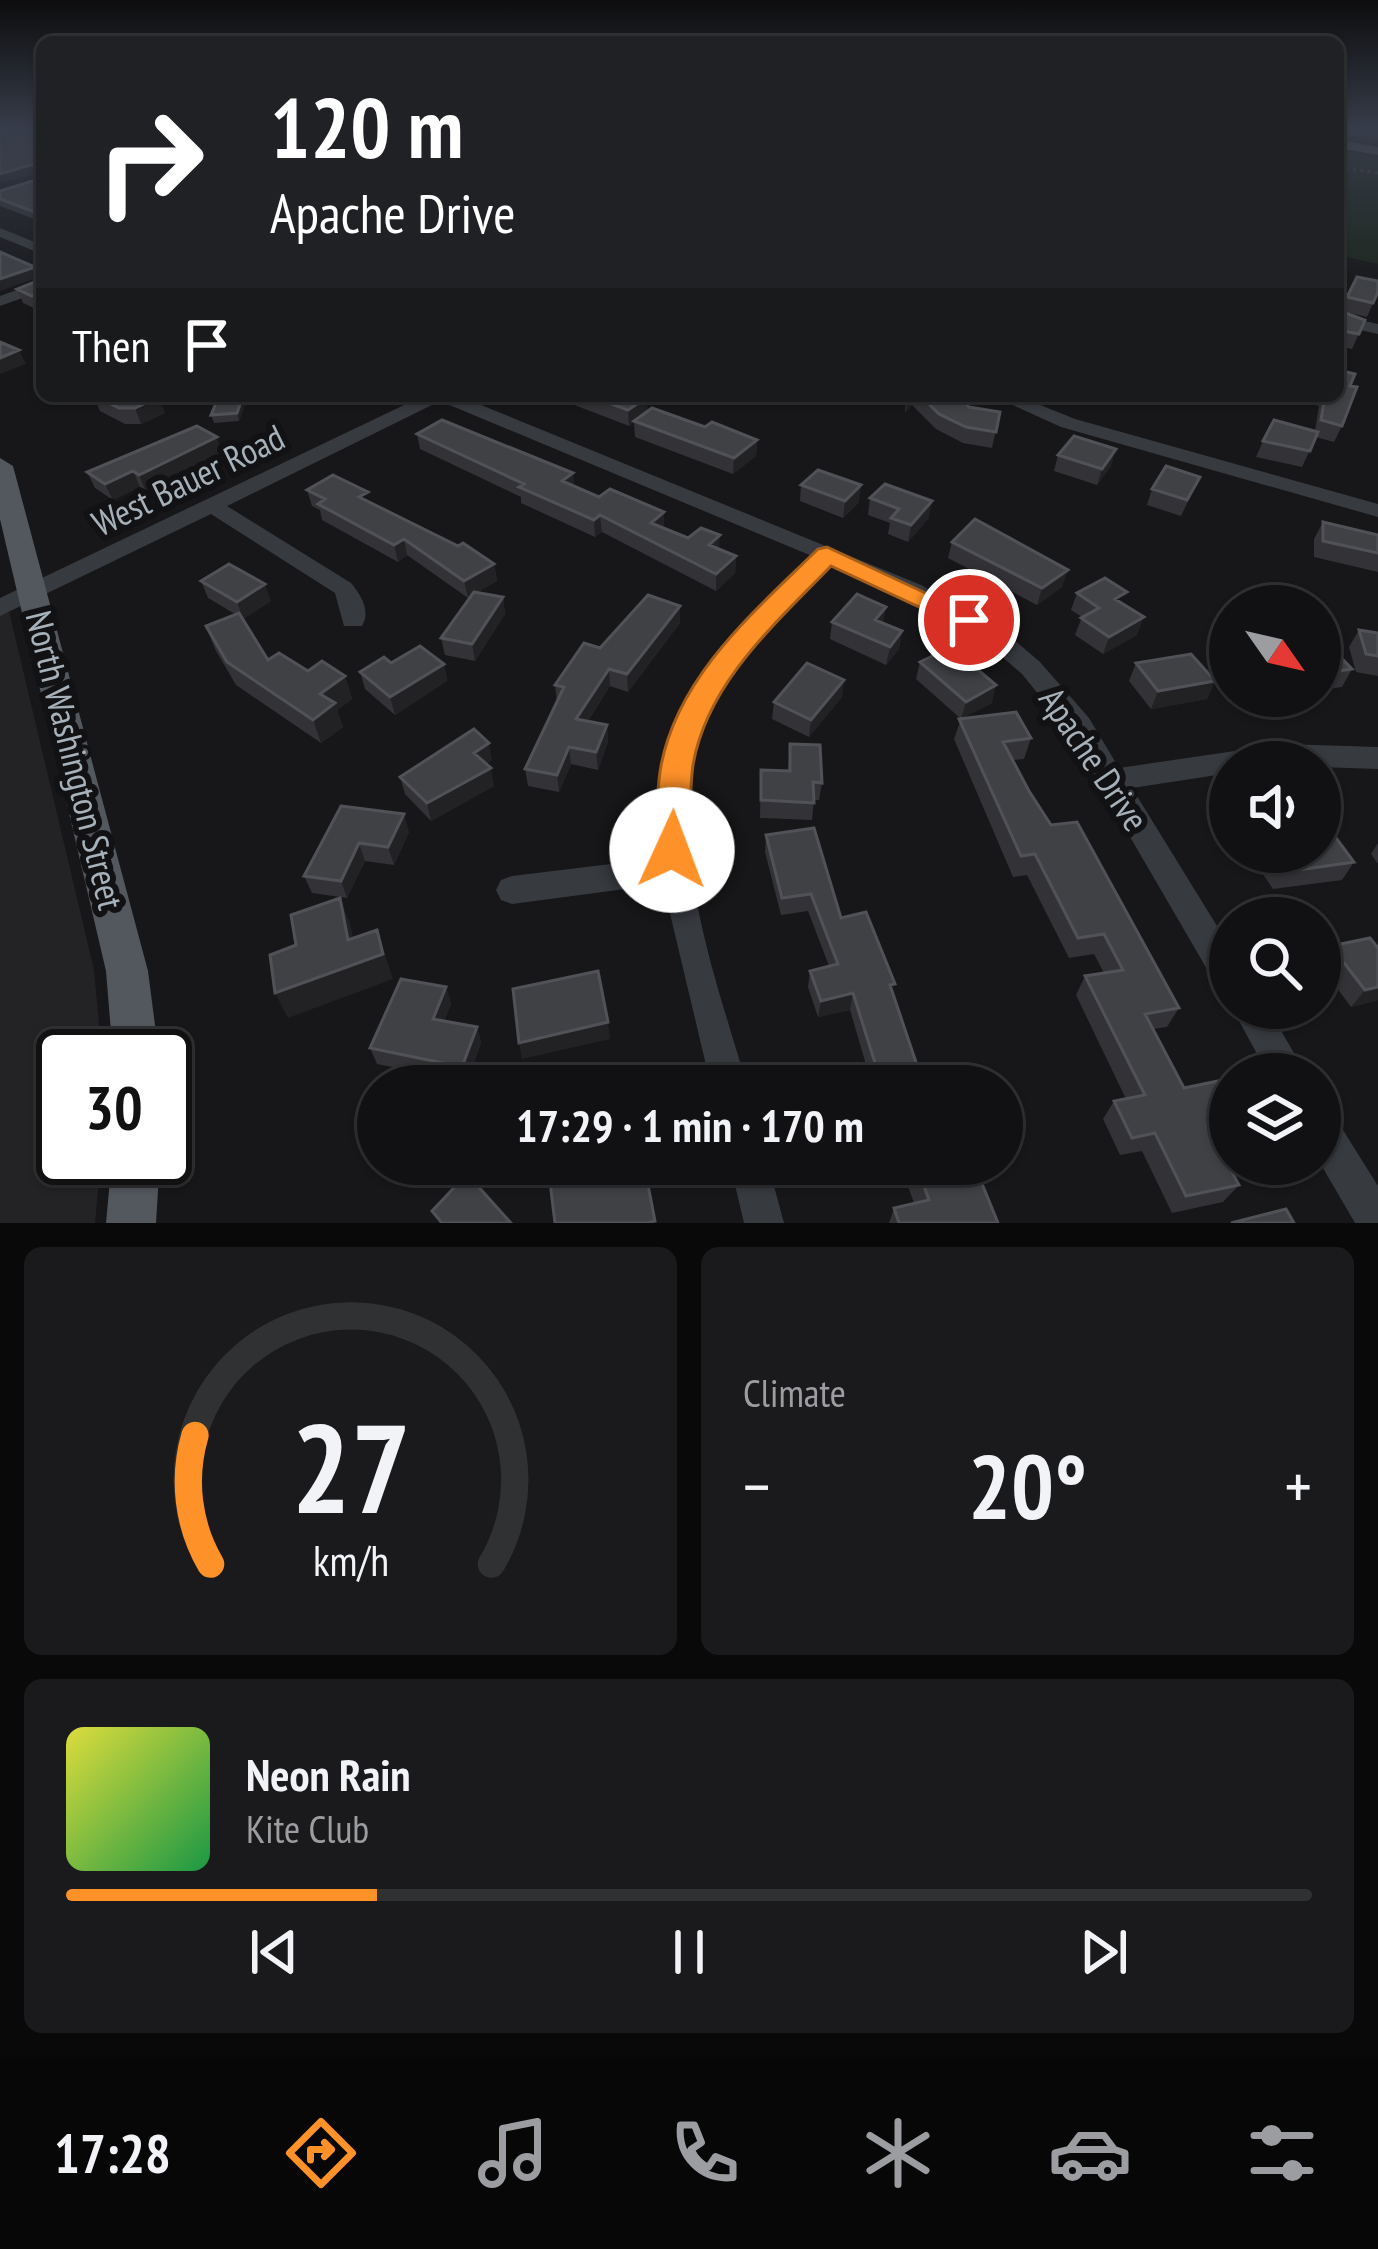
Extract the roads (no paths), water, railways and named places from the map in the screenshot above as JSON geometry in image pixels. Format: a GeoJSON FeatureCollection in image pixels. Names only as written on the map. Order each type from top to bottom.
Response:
{"type":"FeatureCollection","features":[{"type":"Feature","properties":{"kind":"main road","name":"North Washington Street"},"geometry":{"type":"LineString","coordinates":[[0,466],[16,600],[128,971],[133,1029]]}},
{"type":"Feature","properties":{"kind":"main road"},"geometry":{"type":"LineString","coordinates":[[131,1223],[134,1185]]}},
{"type":"Feature","properties":{"kind":"street"},"geometry":{"type":"LineString","coordinates":[[0,232],[36,247]]}},
{"type":"Feature","properties":{"kind":"street"},"geometry":{"type":"LineString","coordinates":[[0,301],[36,288]]}},
{"type":"Feature","properties":{"kind":"street"},"geometry":{"type":"LineString","coordinates":[[1344,321],[1378,329]]}},
{"type":"Feature","properties":{"kind":"street","name":"West Bauer Road"},"geometry":{"type":"LineString","coordinates":[[16,600],[427,402]]}},
{"type":"Feature","properties":{"kind":"street","name":"Apache Drive"},"geometry":{"type":"LineString","coordinates":[[455,402],[953,610],[1013,651],[1079,724],[1209,941]]}},
{"type":"Feature","properties":{"kind":"street"},"geometry":{"type":"LineString","coordinates":[[1017,402],[1068,423],[1378,511]]}},
{"type":"Feature","properties":{"kind":"street"},"geometry":{"type":"LineString","coordinates":[[211,505],[343,588],[351,598],[353,620]]}},
{"type":"Feature","properties":{"kind":"street"},"geometry":{"type":"LineString","coordinates":[[724,1065],[674,869],[677,764],[700,701],[744,639],[827,554]]}},
{"type":"Feature","properties":{"kind":"street"},"geometry":{"type":"LineString","coordinates":[[1341,757],[1378,758]]}},
{"type":"Feature","properties":{"kind":"street"},"geometry":{"type":"LineString","coordinates":[[1112,780],[1209,765]]}},
{"type":"Feature","properties":{"kind":"street"},"geometry":{"type":"LineString","coordinates":[[512,890],[674,869]]}},
{"type":"Feature","properties":{"kind":"street"},"geometry":{"type":"LineString","coordinates":[[1341,1162],[1378,1223]]}},
{"type":"Feature","properties":{"kind":"street"},"geometry":{"type":"LineString","coordinates":[[754,1185],[764,1223]]}}]}
